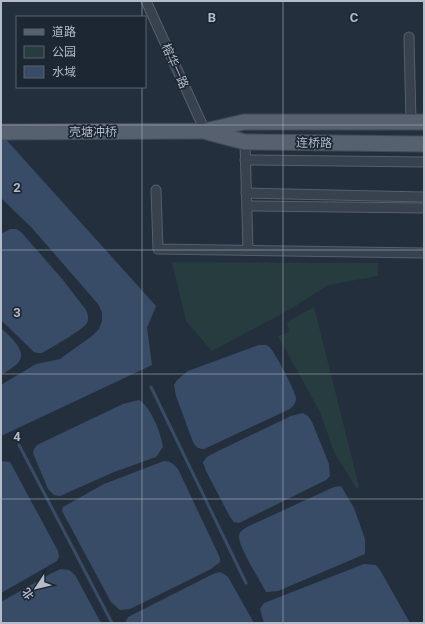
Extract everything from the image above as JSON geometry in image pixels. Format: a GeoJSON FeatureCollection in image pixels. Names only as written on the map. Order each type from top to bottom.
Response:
{"type":"FeatureCollection","features":[{"type":"Feature","properties":{"kind":"main road","name":"连桥路"},"geometry":{"type":"LineString","coordinates":[[184,131],[205,131],[244,122],[417,122]]}},
{"type":"Feature","properties":{"kind":"main road","name":"壳塘冲桥"},"geometry":{"type":"LineString","coordinates":[[1,132],[184,131]]}},
{"type":"Feature","properties":{"kind":"main road","name":"连桥路"},"geometry":{"type":"LineString","coordinates":[[205,131],[244,142],[424,144]]}},
{"type":"Feature","properties":{"kind":"street","name":"榕华一路"},"geometry":{"type":"LineString","coordinates":[[146,1],[205,131]]}},
{"type":"Feature","properties":{"kind":"street"},"geometry":{"type":"LineString","coordinates":[[409,37],[417,122]]}},
{"type":"Feature","properties":{"kind":"street"},"geometry":{"type":"LineString","coordinates":[[244,142],[248,250]]}},
{"type":"Feature","properties":{"kind":"street"},"geometry":{"type":"LineString","coordinates":[[245,160],[424,162]]}},
{"type":"Feature","properties":{"kind":"street"},"geometry":{"type":"LineString","coordinates":[[156,190],[158,249],[424,253]]}},
{"type":"Feature","properties":{"kind":"street"},"geometry":{"type":"LineString","coordinates":[[246,193],[424,196]]}},
{"type":"Feature","properties":{"kind":"street"},"geometry":{"type":"LineString","coordinates":[[247,206],[424,208]]}},
{"type":"Feature","properties":{"kind":"green space"},"geometry":{"type":"Polygon","coordinates":[[[172,262],[378,263],[378,276],[328,285],[289,310],[212,351],[186,321],[172,262]]]}},
{"type":"Feature","properties":{"kind":"green space"},"geometry":{"type":"Polygon","coordinates":[[[314,307],[359,487],[356,488],[334,452],[320,412],[278,336],[289,332],[287,322],[314,307]]]}},
{"type":"Feature","properties":{"kind":"water"},"geometry":{"type":"Polygon","coordinates":[[[1,134],[156,306],[147,328],[152,365],[1,436],[1,385],[36,364],[60,359],[92,336],[99,329],[102,321],[102,312],[98,304],[32,228],[1,198],[1,134]]]}},
{"type":"Feature","properties":{"kind":"water"},"geometry":{"type":"Polygon","coordinates":[[[10,229],[16,229],[21,232],[63,280],[86,310],[88,315],[87,323],[80,330],[42,353],[34,352],[1,320],[1,234],[10,229]]]}},
{"type":"Feature","properties":{"kind":"water"},"geometry":{"type":"Polygon","coordinates":[[[1,328],[17,344],[21,354],[17,364],[1,375],[1,328]]]}},
{"type":"Feature","properties":{"kind":"water"},"geometry":{"type":"Polygon","coordinates":[[[259,345],[268,346],[279,362],[295,394],[296,398],[294,404],[290,409],[204,449],[200,449],[193,442],[176,396],[174,385],[177,380],[188,371],[259,345]]]}},
{"type":"Feature","properties":{"kind":"water"},"geometry":{"type":"Polygon","coordinates":[[[139,400],[148,408],[160,435],[163,447],[156,457],[114,472],[60,496],[54,495],[48,489],[33,453],[37,445],[123,404],[139,400]]]}},
{"type":"Feature","properties":{"kind":"water"},"geometry":{"type":"Polygon","coordinates":[[[303,413],[308,416],[312,422],[329,464],[330,476],[326,480],[239,523],[234,522],[206,471],[203,462],[212,454],[291,416],[303,413]]]}},
{"type":"Feature","properties":{"kind":"water"},"geometry":{"type":"Polygon","coordinates":[[[1,461],[10,462],[58,551],[59,557],[57,561],[1,593],[1,461]]]}},
{"type":"Feature","properties":{"kind":"water"},"geometry":{"type":"Polygon","coordinates":[[[164,461],[170,462],[178,469],[220,558],[220,562],[211,569],[130,609],[120,610],[111,602],[62,511],[63,507],[104,484],[164,461]]]}},
{"type":"Feature","properties":{"kind":"water"},"geometry":{"type":"Polygon","coordinates":[[[341,486],[354,508],[365,539],[365,554],[278,591],[266,592],[242,548],[239,536],[242,530],[334,487],[341,486]]]}},
{"type":"Feature","properties":{"kind":"water"},"geometry":{"type":"Polygon","coordinates":[[[364,564],[376,565],[380,570],[410,623],[264,623],[260,609],[264,603],[364,564]]]}},
{"type":"Feature","properties":{"kind":"water"},"geometry":{"type":"Polygon","coordinates":[[[61,569],[69,570],[75,575],[101,623],[1,623],[1,602],[61,569]]]}},
{"type":"Feature","properties":{"kind":"water"},"geometry":{"type":"Polygon","coordinates":[[[220,572],[228,577],[254,623],[125,623],[128,617],[213,574],[220,572]]]}},
{"type":"Feature","properties":{"kind":"waterway"},"geometry":{"type":"LineString","coordinates":[[151,387],[246,583]]}},
{"type":"Feature","properties":{"kind":"waterway"},"geometry":{"type":"LineString","coordinates":[[19,445],[112,623]]}}]}
